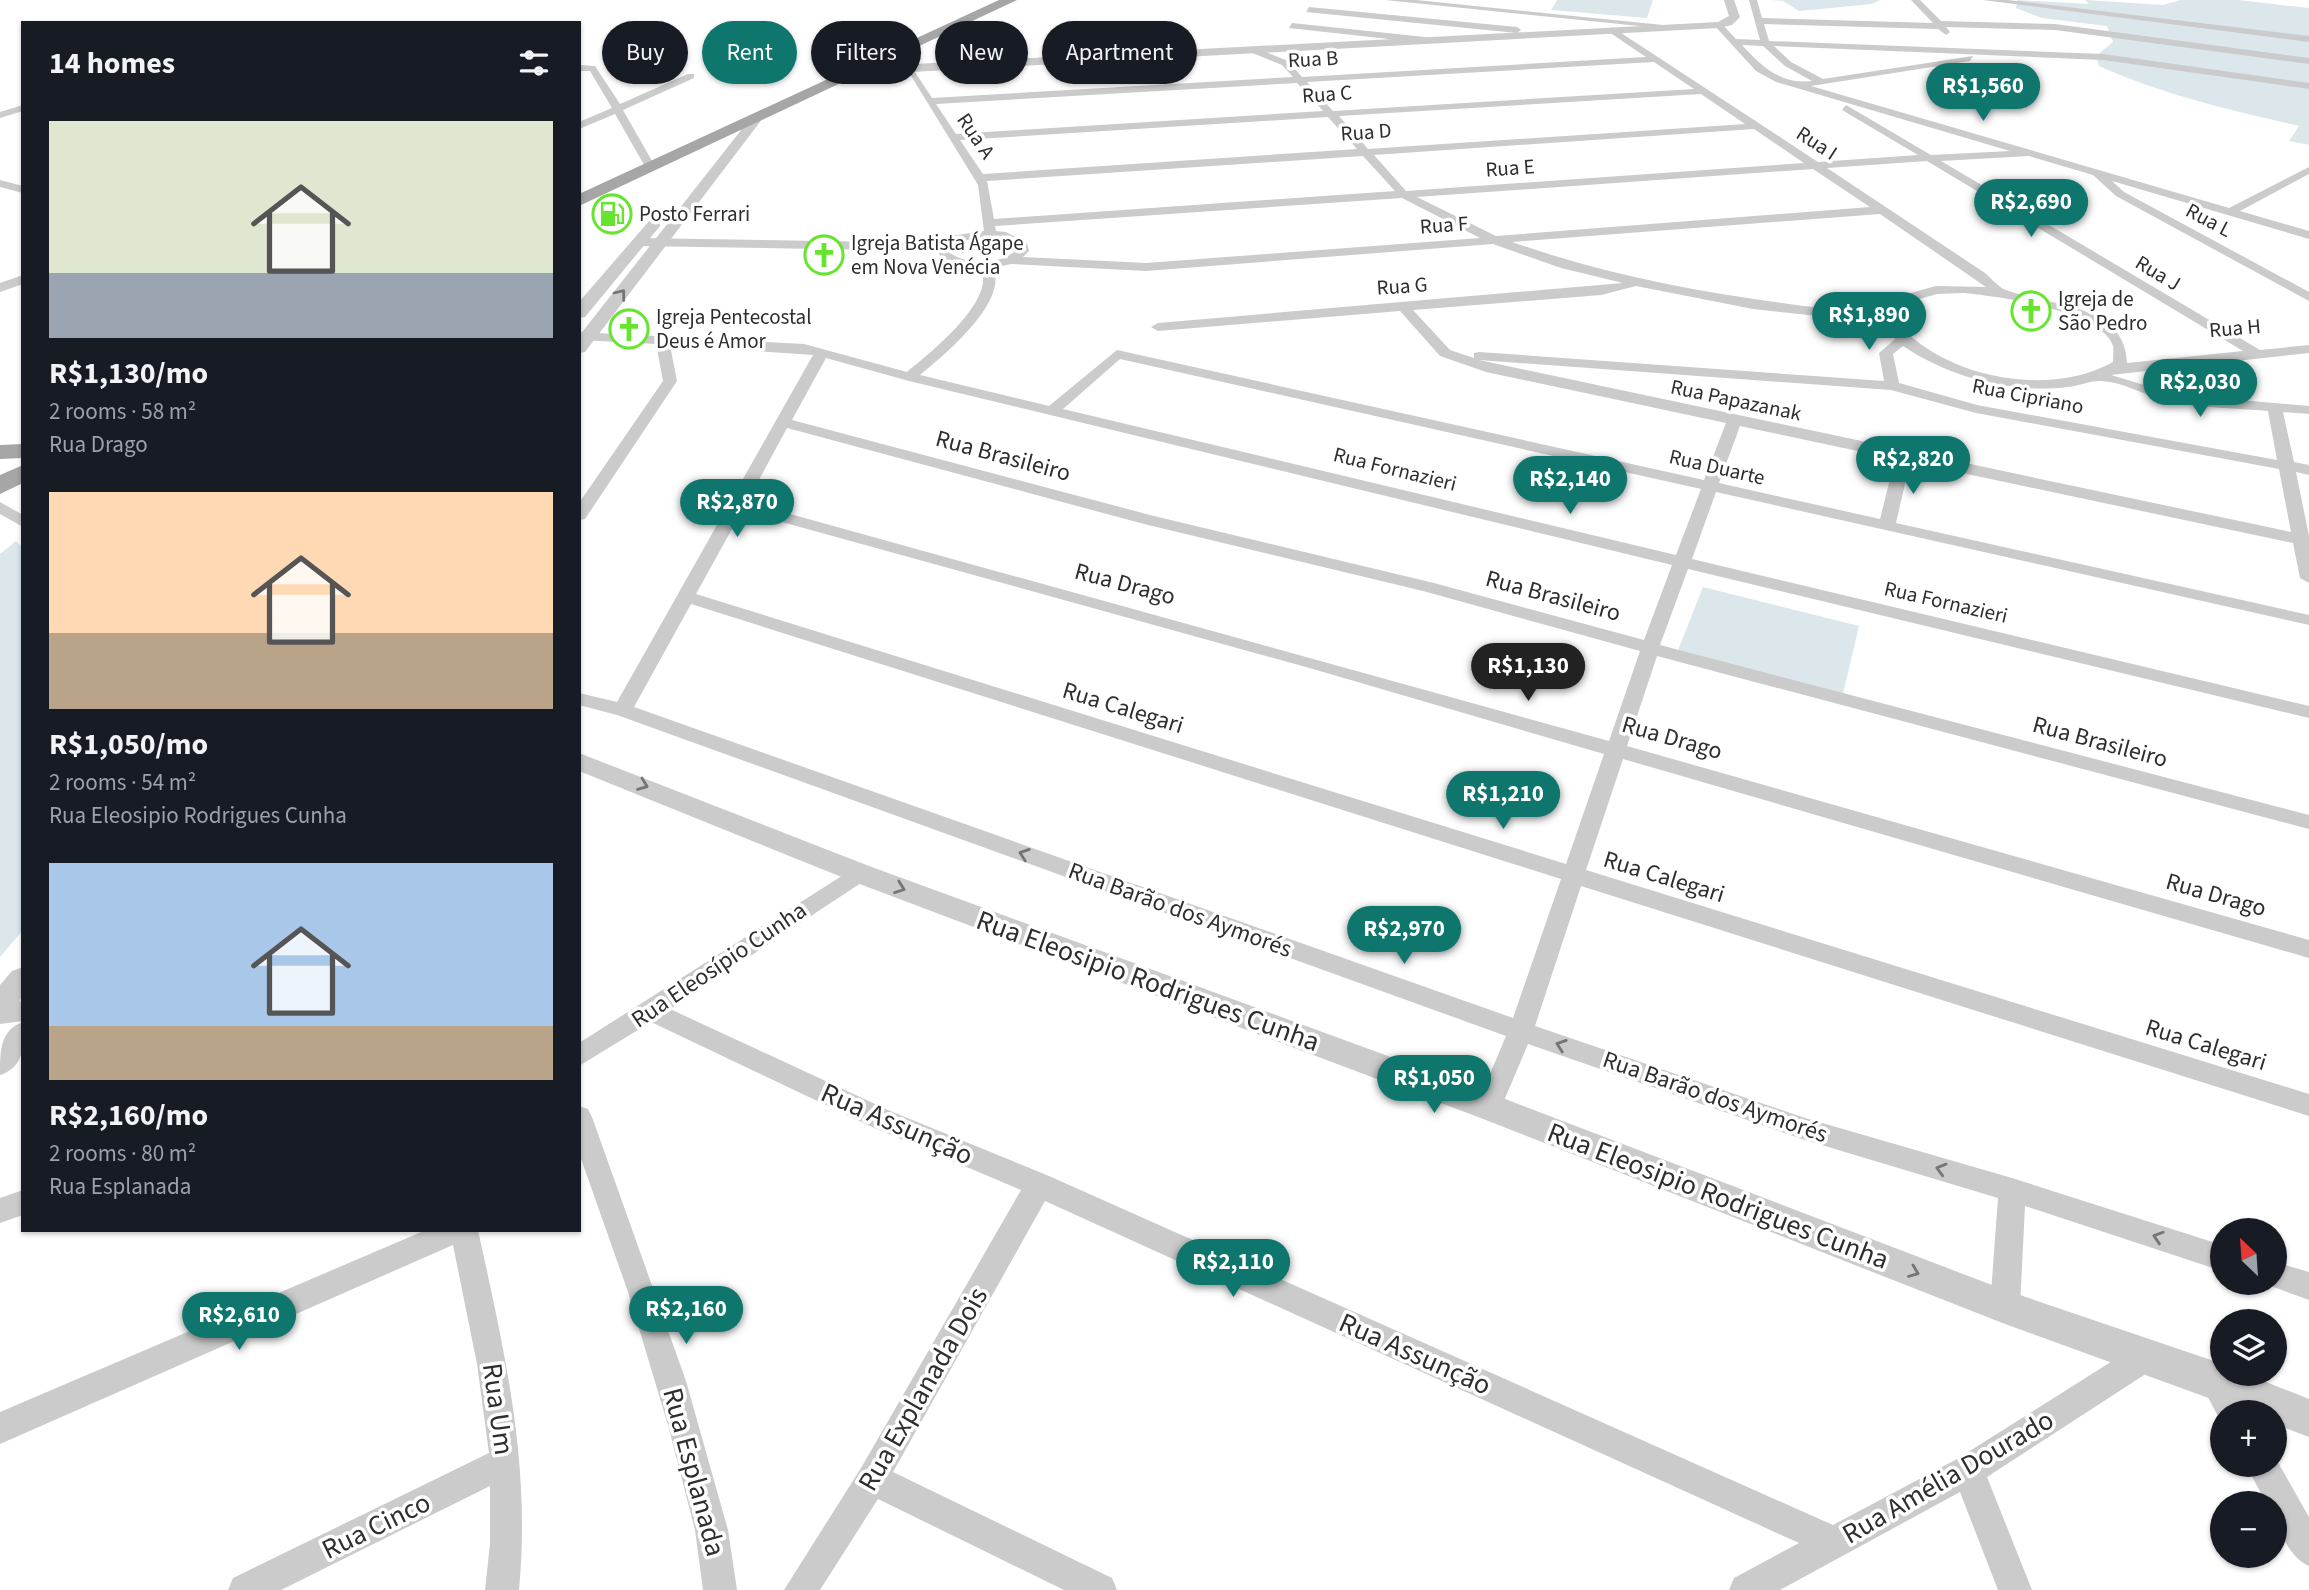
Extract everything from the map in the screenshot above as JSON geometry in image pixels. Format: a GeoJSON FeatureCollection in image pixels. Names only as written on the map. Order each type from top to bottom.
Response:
{"type":"FeatureCollection","features":[{"type":"Feature","properties":{"kind":"main road"},"geometry":{"type":"LineString","coordinates":[[921,41],[1010,0]]}},
{"type":"Feature","properties":{"kind":"main road"},"geometry":{"type":"LineString","coordinates":[[581,200],[718,141],[757,118],[829,84]]}},
{"type":"Feature","properties":{"kind":"main road"},"geometry":{"type":"LineString","coordinates":[[0,452],[21,451]]}},
{"type":"Feature","properties":{"kind":"main road"},"geometry":{"type":"LineString","coordinates":[[0,466],[21,458]]}},
{"type":"Feature","properties":{"kind":"main road"},"geometry":{"type":"LineString","coordinates":[[0,486],[21,473]]}},
{"type":"Feature","properties":{"kind":"street"},"geometry":{"type":"LineString","coordinates":[[921,67],[1253,50],[1282,37],[1318,0]]}},
{"type":"Feature","properties":{"kind":"street"},"geometry":{"type":"LineString","coordinates":[[1389,0],[1669,26]]}},
{"type":"Feature","properties":{"kind":"street"},"geometry":{"type":"LineString","coordinates":[[1515,32],[1533,0]]}},
{"type":"Feature","properties":{"kind":"street"},"geometry":{"type":"LineString","coordinates":[[1754,0],[1765,43],[1788,64],[1823,88],[1969,60],[1964,50],[1915,0]]}},
{"type":"Feature","properties":{"kind":"street"},"geometry":{"type":"LineString","coordinates":[[1987,0],[2309,39]]}},
{"type":"Feature","properties":{"kind":"street"},"geometry":{"type":"LineString","coordinates":[[1282,37],[1301,47],[1515,32],[1720,25],[1735,17],[1728,1]]}},
{"type":"Feature","properties":{"kind":"street"},"geometry":{"type":"LineString","coordinates":[[1309,10],[1515,32]]}},
{"type":"Feature","properties":{"kind":"street"},"geometry":{"type":"LineString","coordinates":[[1760,21],[2055,27],[2309,61]]}},
{"type":"Feature","properties":{"kind":"street"},"geometry":{"type":"LineString","coordinates":[[1720,25],[1759,69],[1796,86],[1823,88],[2309,235]]}},
{"type":"Feature","properties":{"kind":"street","name":"Rua I"},"geometry":{"type":"LineString","coordinates":[[1612,30],[1981,275],[1997,292]]}},
{"type":"Feature","properties":{"kind":"street"},"geometry":{"type":"LineString","coordinates":[[1282,37],[1425,40]]}},
{"type":"Feature","properties":{"kind":"street"},"geometry":{"type":"LineString","coordinates":[[1733,42],[2103,57],[2309,86]]}},
{"type":"Feature","properties":{"kind":"street"},"geometry":{"type":"LineString","coordinates":[[1301,47],[1294,61],[1304,79]]}},
{"type":"Feature","properties":{"kind":"street"},"geometry":{"type":"LineString","coordinates":[[1253,50],[1285,63],[1304,79],[1403,194],[1493,240],[1565,265],[1642,283],[1888,315]]}},
{"type":"Feature","properties":{"kind":"street","name":"Rua B"},"geometry":{"type":"LineString","coordinates":[[930,101],[1656,59]]}},
{"type":"Feature","properties":{"kind":"street"},"geometry":{"type":"LineString","coordinates":[[581,68],[592,68],[598,74],[651,168]]}},
{"type":"Feature","properties":{"kind":"street"},"geometry":{"type":"LineString","coordinates":[[581,124],[691,76]]}},
{"type":"Feature","properties":{"kind":"street","name":"Rua A"},"geometry":{"type":"LineString","coordinates":[[919,84],[980,177],[990,228]]}},
{"type":"Feature","properties":{"kind":"street","name":"Rua J"},"geometry":{"type":"LineString","coordinates":[[1823,88],[1926,158],[2252,351]]}},
{"type":"Feature","properties":{"kind":"street","name":"Rua C"},"geometry":{"type":"LineString","coordinates":[[954,137],[1703,91]]}},
{"type":"Feature","properties":{"kind":"street"},"geometry":{"type":"LineString","coordinates":[[0,115],[21,109]]}},
{"type":"Feature","properties":{"kind":"street"},"geometry":{"type":"LineString","coordinates":[[582,340],[757,118]]}},
{"type":"Feature","properties":{"kind":"street","name":"Rua D"},"geometry":{"type":"LineString","coordinates":[[980,177],[1755,125]]}},
{"type":"Feature","properties":{"kind":"street"},"geometry":{"type":"LineString","coordinates":[[581,311],[718,141]]}},
{"type":"Feature","properties":{"kind":"street"},"geometry":{"type":"LineString","coordinates":[[1367,151],[1418,193],[1465,220],[1508,239],[1642,283]]}},
{"type":"Feature","properties":{"kind":"street","name":"Rua E"},"geometry":{"type":"LineString","coordinates":[[944,247],[965,236],[990,228],[1403,194],[2033,153]]}},
{"type":"Feature","properties":{"kind":"street","name":"Rua L"},"geometry":{"type":"LineString","coordinates":[[2095,170],[2120,194],[2309,297]]}},
{"type":"Feature","properties":{"kind":"street"},"geometry":{"type":"LineString","coordinates":[[2230,212],[2309,170]]}},
{"type":"Feature","properties":{"kind":"street"},"geometry":{"type":"LineString","coordinates":[[0,183],[21,189]]}},
{"type":"Feature","properties":{"kind":"street","name":"Rua F"},"geometry":{"type":"LineString","coordinates":[[985,265],[1009,260],[1146,267],[1882,210]]}},
{"type":"Feature","properties":{"kind":"street"},"geometry":{"type":"LineString","coordinates":[[2249,218],[2309,243]]}},
{"type":"Feature","properties":{"kind":"street"},"geometry":{"type":"LineString","coordinates":[[990,228],[1012,237],[1023,246],[1018,256],[1009,260]]}},
{"type":"Feature","properties":{"kind":"street"},"geometry":{"type":"LineString","coordinates":[[639,242],[944,247],[949,259],[985,265],[991,271],[991,284],[967,325],[909,377]]}},
{"type":"Feature","properties":{"kind":"street"},"geometry":{"type":"LineString","coordinates":[[0,288],[21,280]]}},
{"type":"Feature","properties":{"kind":"street","name":"Rua G"},"geometry":{"type":"LineString","coordinates":[[1158,327],[1601,291],[1642,283]]}},
{"type":"Feature","properties":{"kind":"street"},"geometry":{"type":"LineString","coordinates":[[1936,290],[1997,292],[2047,302],[2085,317],[2113,337],[2119,343],[2119,362],[2100,376],[2081,382],[2052,384],[1996,378],[1952,366],[1902,340],[1888,315],[1897,301],[1936,290]]}},
{"type":"Feature","properties":{"kind":"street"},"geometry":{"type":"LineString","coordinates":[[1403,307],[1445,353]]}},
{"type":"Feature","properties":{"kind":"street","name":"Rua Fornazieri"},"geometry":{"type":"LineString","coordinates":[[582,340],[787,346],[822,352],[909,377],[2309,712]]}},
{"type":"Feature","properties":{"kind":"street"},"geometry":{"type":"LineString","coordinates":[[1892,386],[1886,353],[1902,340]]}},
{"type":"Feature","properties":{"kind":"street"},"geometry":{"type":"LineString","coordinates":[[581,512],[670,381],[662,341]]}},
{"type":"Feature","properties":{"kind":"street","name":"Rua H"},"geometry":{"type":"LineString","coordinates":[[2252,351],[2309,342]]}},
{"type":"Feature","properties":{"kind":"street","name":"Rua H"},"geometry":{"type":"LineString","coordinates":[[2119,362],[2309,349]]}},
{"type":"Feature","properties":{"kind":"street"},"geometry":{"type":"LineString","coordinates":[[623,710],[735,504],[822,352]]}},
{"type":"Feature","properties":{"kind":"street","name":"Rua Cipriano"},"geometry":{"type":"LineString","coordinates":[[1445,353],[1892,386],[1976,409],[2309,470]]}},
{"type":"Feature","properties":{"kind":"street","name":"Rua Papazanak"},"geometry":{"type":"LineString","coordinates":[[1445,353],[1491,369],[2305,540]]}},
{"type":"Feature","properties":{"kind":"street","name":"Rua Duarte"},"geometry":{"type":"LineString","coordinates":[[1052,411],[1117,354],[2309,620]]}},
{"type":"Feature","properties":{"kind":"street"},"geometry":{"type":"LineString","coordinates":[[2100,376],[2174,398],[2309,410]]}},
{"type":"Feature","properties":{"kind":"street"},"geometry":{"type":"LineString","coordinates":[[2275,408],[2285,466],[2305,540],[2309,578]]}},
{"type":"Feature","properties":{"kind":"street"},"geometry":{"type":"LineString","coordinates":[[1489,1107],[1521,1031],[1650,648],[1734,421]]}},
{"type":"Feature","properties":{"kind":"street","name":"Rua Brasileiro"},"geometry":{"type":"LineString","coordinates":[[783,422],[1150,520],[1428,587],[2309,822]]}},
{"type":"Feature","properties":{"kind":"street"},"geometry":{"type":"LineString","coordinates":[[1887,527],[1903,457]]}},
{"type":"Feature","properties":{"kind":"street","name":"Rua Drago"},"geometry":{"type":"LineString","coordinates":[[735,504],[1616,749],[2309,949]]}},
{"type":"Feature","properties":{"kind":"street"},"geometry":{"type":"LineString","coordinates":[[0,508],[20,520]]}},
{"type":"Feature","properties":{"kind":"street"},"geometry":{"type":"LineString","coordinates":[[0,519],[20,520]]}},
{"type":"Feature","properties":{"kind":"street","name":"Rua Calegari"},"geometry":{"type":"LineString","coordinates":[[684,596],[2309,1105]]}},
{"type":"Feature","properties":{"kind":"street","name":"Rua Barão dos Aymorés"},"geometry":{"type":"LineString","coordinates":[[581,700],[623,710],[1521,1031],[1805,1129],[2012,1190],[2210,1254]]}},
{"type":"Feature","properties":{"kind":"street","name":"Rua Eleosipio Rodrigues Cunha"},"geometry":{"type":"LineString","coordinates":[[581,762],[859,873],[1489,1107],[2005,1307],[2210,1379]]}},
{"type":"Feature","properties":{"kind":"street","name":"Rua Eleosípio Cunha"},"geometry":{"type":"LineString","coordinates":[[581,1055],[859,873]]}},
{"type":"Feature","properties":{"kind":"street"},"geometry":{"type":"LineString","coordinates":[[0,1006],[21,981]]}},
{"type":"Feature","properties":{"kind":"street"},"geometry":{"type":"LineString","coordinates":[[0,1014],[21,1011]]}},
{"type":"Feature","properties":{"kind":"street","name":"Rua Assunção"},"geometry":{"type":"LineString","coordinates":[[651,1011],[879,1118],[1039,1185],[1835,1543]]}},
{"type":"Feature","properties":{"kind":"street"},"geometry":{"type":"LineString","coordinates":[[0,1062],[21,1036]]}},
{"type":"Feature","properties":{"kind":"street","name":"Rua Esplanada"},"geometry":{"type":"LineString","coordinates":[[581,1121],[633,1262],[685,1430],[719,1565],[720,1590]]}},
{"type":"Feature","properties":{"kind":"street","name":"Rua Explanada Dois"},"geometry":{"type":"LineString","coordinates":[[801,1590],[872,1479],[1039,1185]]}},
{"type":"Feature","properties":{"kind":"street"},"geometry":{"type":"LineString","coordinates":[[2005,1307],[2012,1190]]}},
{"type":"Feature","properties":{"kind":"street"},"geometry":{"type":"LineString","coordinates":[[0,1211],[21,1203]]}},
{"type":"Feature","properties":{"kind":"street"},"geometry":{"type":"LineString","coordinates":[[0,1427],[452,1232]]}},
{"type":"Feature","properties":{"kind":"street","name":"Rua Um"},"geometry":{"type":"LineString","coordinates":[[464,1232],[499,1402],[506,1461],[502,1590]]}},
{"type":"Feature","properties":{"kind":"street"},"geometry":{"type":"LineString","coordinates":[[2287,1279],[2309,1286]]}},
{"type":"Feature","properties":{"kind":"street","name":"Rua Amélia Dourado"},"geometry":{"type":"LineString","coordinates":[[1746,1590],[1968,1470],[2147,1356]]}},
{"type":"Feature","properties":{"kind":"street","name":"Rua Eleosipio Rodrigues Cunha"},"geometry":{"type":"LineString","coordinates":[[2229,1386],[2309,1418]]}},
{"type":"Feature","properties":{"kind":"street","name":"Rua Cinco"},"geometry":{"type":"LineString","coordinates":[[245,1590],[506,1461]]}},
{"type":"Feature","properties":{"kind":"street"},"geometry":{"type":"LineString","coordinates":[[1968,1470],[2015,1590]]}},
{"type":"Feature","properties":{"kind":"street"},"geometry":{"type":"LineString","coordinates":[[2269,1477],[2309,1549]]}},
{"type":"Feature","properties":{"kind":"street"},"geometry":{"type":"LineString","coordinates":[[872,1479],[1100,1590]]}},
{"type":"Feature","properties":{"kind":"shaded area"},"geometry":{"type":"Polygon","coordinates":[[[1557,0],[1653,0],[1647,18],[1551,10],[1557,0]]]}},
{"type":"Feature","properties":{"kind":"shaded area"},"geometry":{"type":"Polygon","coordinates":[[[1771,0],[1880,0],[1872,4],[1799,11],[1783,1],[1771,0]]]}},
{"type":"Feature","properties":{"kind":"shaded area"},"geometry":{"type":"Polygon","coordinates":[[[2017,0],[2089,4],[2085,0],[2163,5],[2181,0],[2238,0],[2309,8],[2309,145],[2289,141],[2299,126],[2173,94],[2099,66],[2096,56],[2113,42],[2107,26],[2042,18],[2016,8],[2017,0]]]}},
{"type":"Feature","properties":{"kind":"shaded area"},"geometry":{"type":"Polygon","coordinates":[[[16,541],[21,546],[21,932],[0,957],[0,554],[16,541]]]}},
{"type":"Feature","properties":{"kind":"shaded area"},"geometry":{"type":"Polygon","coordinates":[[[1703,587],[1859,626],[1842,698],[1677,653],[1703,587]]]}},
{"type":"Feature","properties":{"kind":"place","name":"Posto Ferrari"},"geometry":{"type":"Point","coordinates":[612,214]}},
{"type":"Feature","properties":{"kind":"place","name":"Igreja Batista Ágape em Nova Venécia"},"geometry":{"type":"Point","coordinates":[824,255]}},
{"type":"Feature","properties":{"kind":"place","name":"Igreja de São Pedro"},"geometry":{"type":"Point","coordinates":[2031,311]}},
{"type":"Feature","properties":{"kind":"place","name":"Igreja Pentecostal Deus é Amor"},"geometry":{"type":"Point","coordinates":[629,329]}}]}
